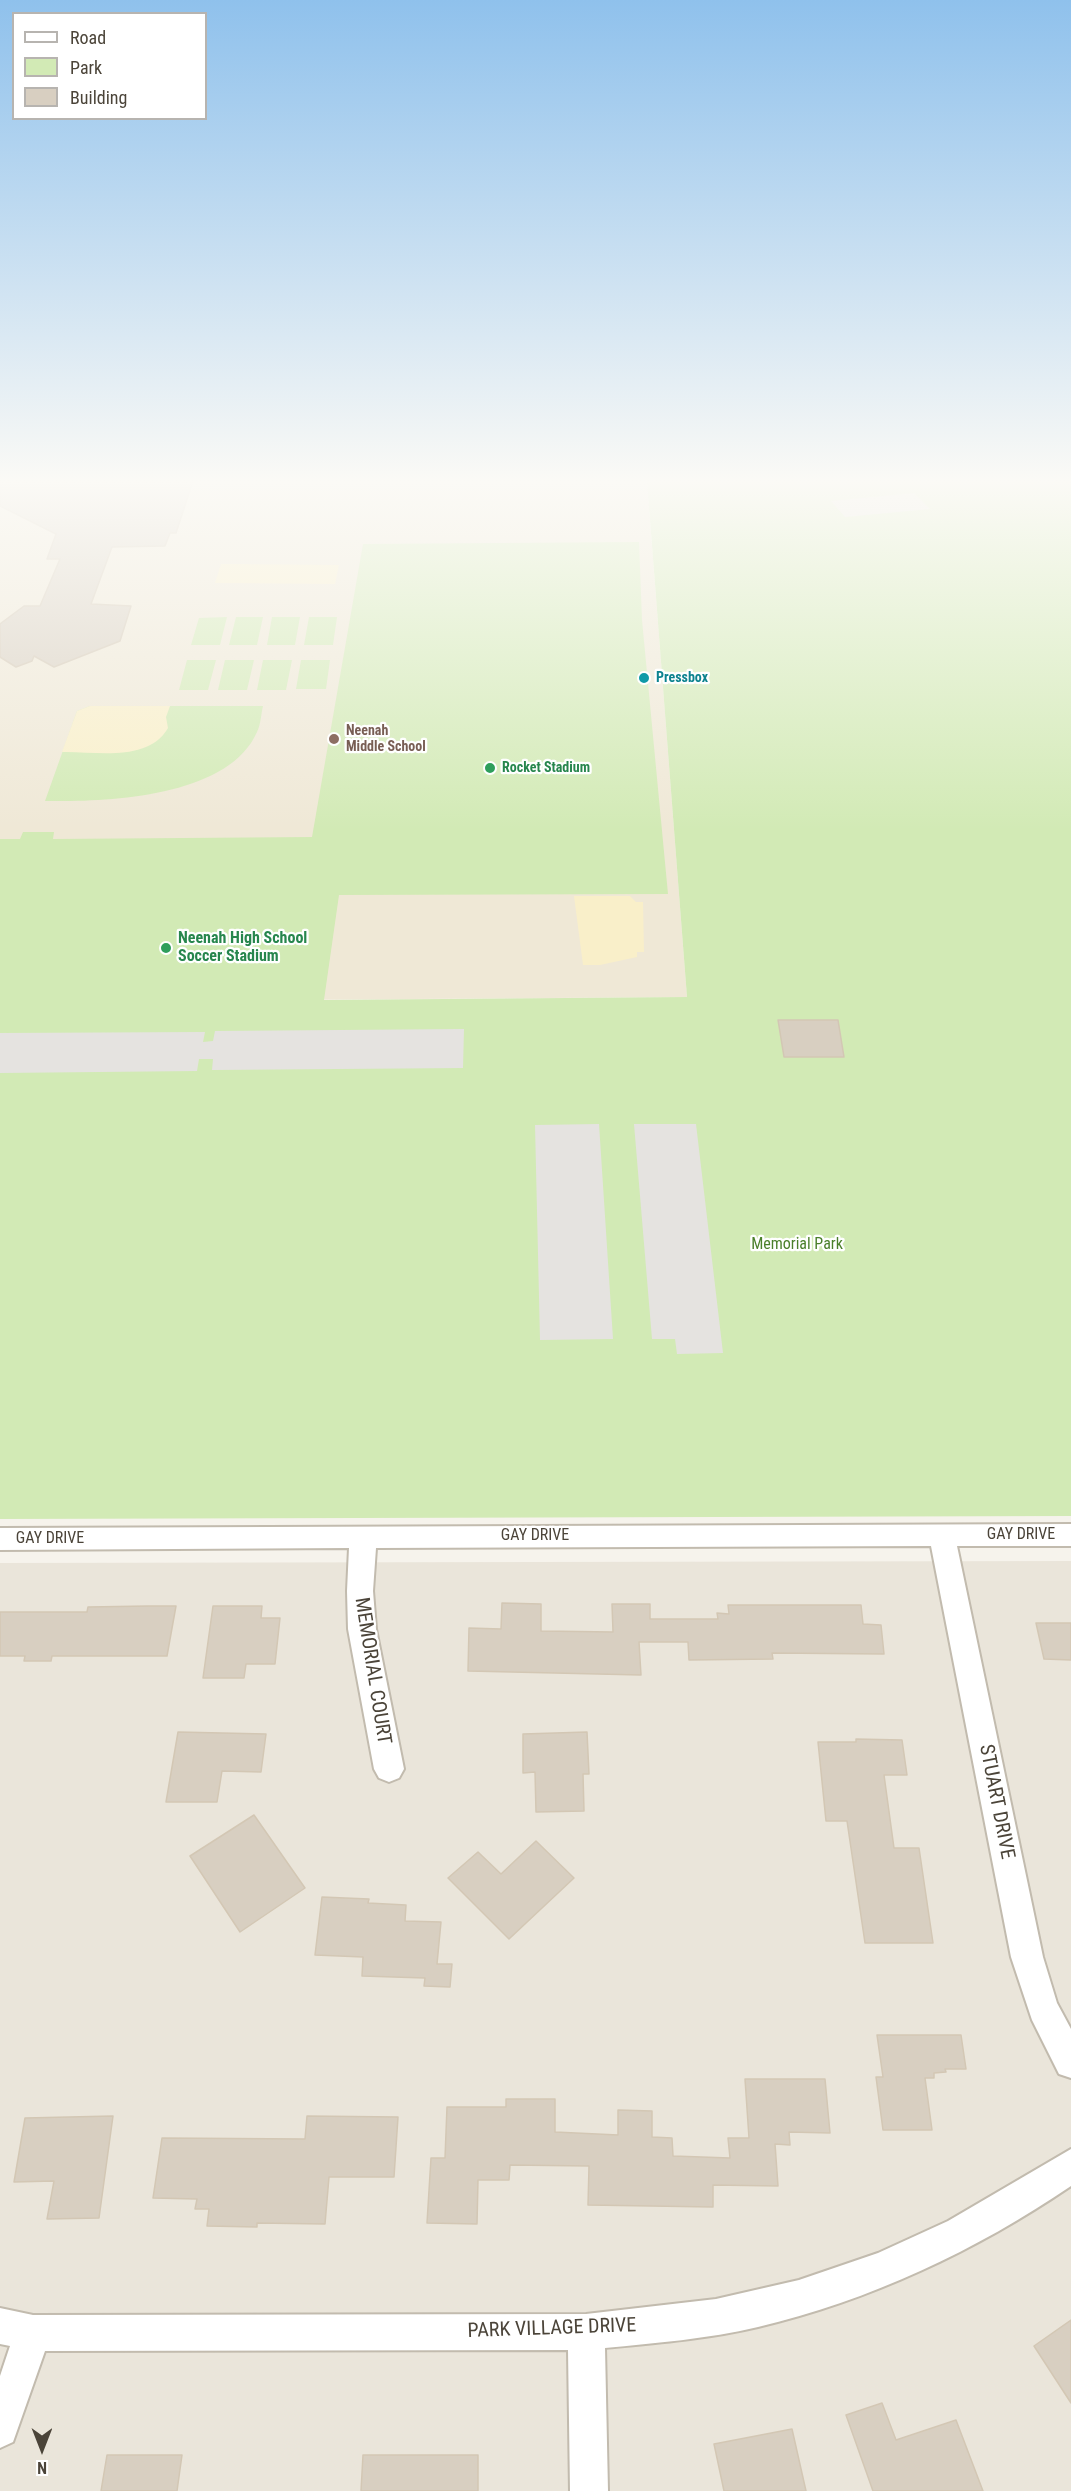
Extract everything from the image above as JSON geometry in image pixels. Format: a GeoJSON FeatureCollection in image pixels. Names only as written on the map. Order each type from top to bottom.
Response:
{"type":"FeatureCollection","features":[{"type":"Feature","properties":{"kind":"street","name":"STUART DRIVE"},"geometry":{"type":"LineString","coordinates":[[942,1535],[1026,1956],[1043,2009],[1071,2062]]}},
{"type":"Feature","properties":{"kind":"street","name":"GAY DRIVE"},"geometry":{"type":"LineString","coordinates":[[0,1539],[1071,1535]]}},
{"type":"Feature","properties":{"kind":"street","name":"MEMORIAL COURT"},"geometry":{"type":"LineString","coordinates":[[363,1537],[360,1591],[362,1629],[388,1769]]}},
{"type":"Feature","properties":{"kind":"street","name":"PARK VILLAGE DRIVE"},"geometry":{"type":"LineString","coordinates":[[17,2330],[586,2332],[664,2324],[758,2308],[861,2277],[949,2238],[1038,2189],[1071,2166]]}},
{"type":"Feature","properties":{"kind":"street"},"geometry":{"type":"LineString","coordinates":[[0,2429],[17,2330]]}},
{"type":"Feature","properties":{"kind":"street"},"geometry":{"type":"LineString","coordinates":[[586,2332],[589,2491]]}},
{"type":"Feature","properties":{"kind":"shaded area","name":"Neenah Middle School"},"geometry":{"type":"Polygon","coordinates":[[[0,597],[656,597],[687,997],[0,1002],[0,597]]]}},
{"type":"Feature","properties":{"kind":"shaded area"},"geometry":{"type":"Polygon","coordinates":[[[464,1029],[463,1068],[212,1070],[213,1059],[199,1059],[197,1071],[0,1073],[0,1033],[205,1032],[203,1042],[213,1041],[215,1031],[464,1029]]]}},
{"type":"Feature","properties":{"kind":"shaded area"},"geometry":{"type":"Polygon","coordinates":[[[599,1124],[613,1339],[540,1340],[535,1125],[599,1124]]]}},
{"type":"Feature","properties":{"kind":"shaded area"},"geometry":{"type":"Polygon","coordinates":[[[634,1124],[696,1124],[723,1353],[677,1354],[675,1339],[652,1339],[634,1124]]]}},
{"type":"Feature","properties":{"kind":"shaded area"},"geometry":{"type":"Polygon","coordinates":[[[1071,1561],[1071,2491],[0,2491],[0,1563],[1071,1561]]]}},
{"type":"Feature","properties":{"kind":"green space","name":"Memorial Park"},"geometry":{"type":"Polygon","coordinates":[[[354,597],[641,597],[668,894],[339,895],[324,1000],[687,997],[656,597],[1071,597],[1071,1516],[0,1519],[0,839],[20,839],[23,832],[54,832],[53,839],[312,837],[354,597]]]}},
{"type":"Feature","properties":{"kind":"green space"},"geometry":{"type":"Polygon","coordinates":[[[227,617],[220,645],[191,645],[199,618],[227,617]]]}},
{"type":"Feature","properties":{"kind":"green space"},"geometry":{"type":"Polygon","coordinates":[[[236,617],[263,617],[257,645],[229,645],[236,617]]]}},
{"type":"Feature","properties":{"kind":"green space"},"geometry":{"type":"Polygon","coordinates":[[[272,617],[300,617],[295,645],[267,645],[272,617]]]}},
{"type":"Feature","properties":{"kind":"green space"},"geometry":{"type":"Polygon","coordinates":[[[309,617],[337,617],[333,645],[304,645],[309,617]]]}},
{"type":"Feature","properties":{"kind":"green space"},"geometry":{"type":"Polygon","coordinates":[[[187,660],[216,660],[208,690],[179,690],[187,660]]]}},
{"type":"Feature","properties":{"kind":"green space"},"geometry":{"type":"Polygon","coordinates":[[[225,660],[254,660],[247,690],[218,690],[225,660]]]}},
{"type":"Feature","properties":{"kind":"green space"},"geometry":{"type":"Polygon","coordinates":[[[263,660],[292,660],[286,690],[257,690],[263,660]]]}},
{"type":"Feature","properties":{"kind":"green space"},"geometry":{"type":"Polygon","coordinates":[[[301,660],[330,660],[326,689],[296,689],[301,660]]]}},
{"type":"Feature","properties":{"kind":"green space"},"geometry":{"type":"Polygon","coordinates":[[[90,706],[263,706],[257,732],[242,754],[220,771],[193,783],[163,792],[131,797],[45,801],[77,711],[90,706]]]}},
{"type":"Feature","properties":{"kind":"sand"},"geometry":{"type":"Polygon","coordinates":[[[90,706],[170,706],[166,717],[168,728],[159,739],[134,751],[120,753],[62,752],[77,711],[90,706]]]}},
{"type":"Feature","properties":{"kind":"sand"},"geometry":{"type":"Polygon","coordinates":[[[574,896],[630,896],[636,902],[643,902],[644,952],[637,952],[637,957],[600,965],[583,965],[574,896]]]}},
{"type":"Feature","properties":{"kind":"building"},"geometry":{"type":"Polygon","coordinates":[[[44,597],[93,597],[91,604],[131,606],[120,641],[54,667],[34,656],[32,661],[16,667],[0,657],[0,624],[24,606],[40,606],[44,597]]]}},
{"type":"Feature","properties":{"kind":"building"},"geometry":{"type":"Polygon","coordinates":[[[778,1020],[838,1020],[844,1057],[784,1057],[778,1020]]]}},
{"type":"Feature","properties":{"kind":"building"},"geometry":{"type":"Polygon","coordinates":[[[502,1603],[541,1604],[541,1631],[613,1632],[612,1604],[650,1604],[650,1619],[718,1619],[717,1613],[729,1614],[728,1605],[861,1605],[863,1624],[881,1625],[884,1654],[772,1653],[773,1659],[689,1660],[688,1642],[639,1642],[641,1675],[468,1671],[469,1628],[501,1629],[502,1603]]]}},
{"type":"Feature","properties":{"kind":"building"},"geometry":{"type":"Polygon","coordinates":[[[176,1606],[167,1656],[52,1656],[51,1661],[24,1661],[25,1656],[0,1656],[0,1612],[87,1612],[88,1607],[176,1606]]]}},
{"type":"Feature","properties":{"kind":"building"},"geometry":{"type":"Polygon","coordinates":[[[213,1606],[262,1606],[261,1618],[280,1618],[275,1664],[246,1664],[244,1678],[203,1678],[213,1606]]]}},
{"type":"Feature","properties":{"kind":"building"},"geometry":{"type":"Polygon","coordinates":[[[1036,1623],[1071,1623],[1071,1660],[1044,1659],[1036,1623]]]}},
{"type":"Feature","properties":{"kind":"building"},"geometry":{"type":"Polygon","coordinates":[[[178,1732],[266,1734],[261,1772],[222,1771],[217,1802],[166,1802],[178,1732]]]}},
{"type":"Feature","properties":{"kind":"building"},"geometry":{"type":"Polygon","coordinates":[[[587,1732],[589,1774],[583,1774],[584,1811],[536,1812],[535,1772],[523,1773],[523,1734],[587,1732]]]}},
{"type":"Feature","properties":{"kind":"building"},"geometry":{"type":"Polygon","coordinates":[[[856,1739],[902,1740],[907,1775],[884,1775],[894,1848],[919,1848],[933,1943],[865,1943],[847,1821],[826,1821],[818,1742],[856,1742],[856,1739]]]}},
{"type":"Feature","properties":{"kind":"building"},"geometry":{"type":"Polygon","coordinates":[[[254,1815],[305,1888],[240,1932],[190,1856],[254,1815]]]}},
{"type":"Feature","properties":{"kind":"building"},"geometry":{"type":"Polygon","coordinates":[[[536,1841],[574,1878],[509,1939],[448,1878],[478,1852],[501,1874],[536,1841]]]}},
{"type":"Feature","properties":{"kind":"building"},"geometry":{"type":"Polygon","coordinates":[[[322,1897],[369,1899],[368,1903],[406,1905],[405,1921],[441,1922],[437,1964],[452,1964],[450,1987],[424,1986],[425,1978],[362,1976],[363,1957],[315,1955],[322,1897]]]}},
{"type":"Feature","properties":{"kind":"building"},"geometry":{"type":"Polygon","coordinates":[[[877,2035],[961,2035],[966,2069],[945,2069],[946,2072],[934,2073],[934,2078],[925,2078],[932,2130],[883,2130],[876,2077],[883,2077],[877,2035]]]}},
{"type":"Feature","properties":{"kind":"building"},"geometry":{"type":"Polygon","coordinates":[[[745,2079],[825,2079],[830,2133],[789,2132],[790,2145],[775,2144],[778,2186],[713,2185],[713,2207],[588,2205],[589,2166],[510,2165],[509,2180],[478,2180],[477,2224],[427,2223],[431,2158],[445,2158],[447,2107],[506,2107],[506,2099],[555,2099],[555,2132],[618,2135],[618,2110],[652,2111],[652,2137],[672,2138],[673,2156],[730,2158],[728,2138],[749,2138],[745,2079]]]}},
{"type":"Feature","properties":{"kind":"building"},"geometry":{"type":"Polygon","coordinates":[[[113,2116],[99,2218],[47,2219],[54,2181],[14,2182],[25,2118],[113,2116]]]}},
{"type":"Feature","properties":{"kind":"building"},"geometry":{"type":"Polygon","coordinates":[[[307,2116],[398,2117],[394,2177],[329,2177],[325,2224],[257,2223],[257,2227],[207,2226],[209,2209],[195,2209],[197,2199],[153,2198],[162,2138],[305,2139],[307,2116]]]}},
{"type":"Feature","properties":{"kind":"building"},"geometry":{"type":"Polygon","coordinates":[[[1071,2320],[1071,2403],[1034,2346],[1071,2320]]]}},
{"type":"Feature","properties":{"kind":"building"},"geometry":{"type":"Polygon","coordinates":[[[882,2403],[896,2440],[956,2420],[983,2491],[873,2491],[846,2415],[882,2403]]]}},
{"type":"Feature","properties":{"kind":"building"},"geometry":{"type":"Polygon","coordinates":[[[792,2429],[806,2491],[724,2491],[714,2444],[792,2429]]]}},
{"type":"Feature","properties":{"kind":"building"},"geometry":{"type":"Polygon","coordinates":[[[107,2455],[182,2455],[177,2491],[101,2491],[107,2455]]]}},
{"type":"Feature","properties":{"kind":"building"},"geometry":{"type":"Polygon","coordinates":[[[363,2455],[478,2455],[478,2491],[361,2491],[363,2455]]]}},
{"type":"Feature","properties":{"kind":"place","name":"Pressbox"},"geometry":{"type":"Point","coordinates":[644,678]}},
{"type":"Feature","properties":{"kind":"place","name":"Neenah Middle School"},"geometry":{"type":"Point","coordinates":[334,739]}},
{"type":"Feature","properties":{"kind":"place","name":"Rocket Stadium"},"geometry":{"type":"Point","coordinates":[490,768]}},
{"type":"Feature","properties":{"kind":"place","name":"Neenah High School Soccer Stadium"},"geometry":{"type":"Point","coordinates":[166,948]}}]}
